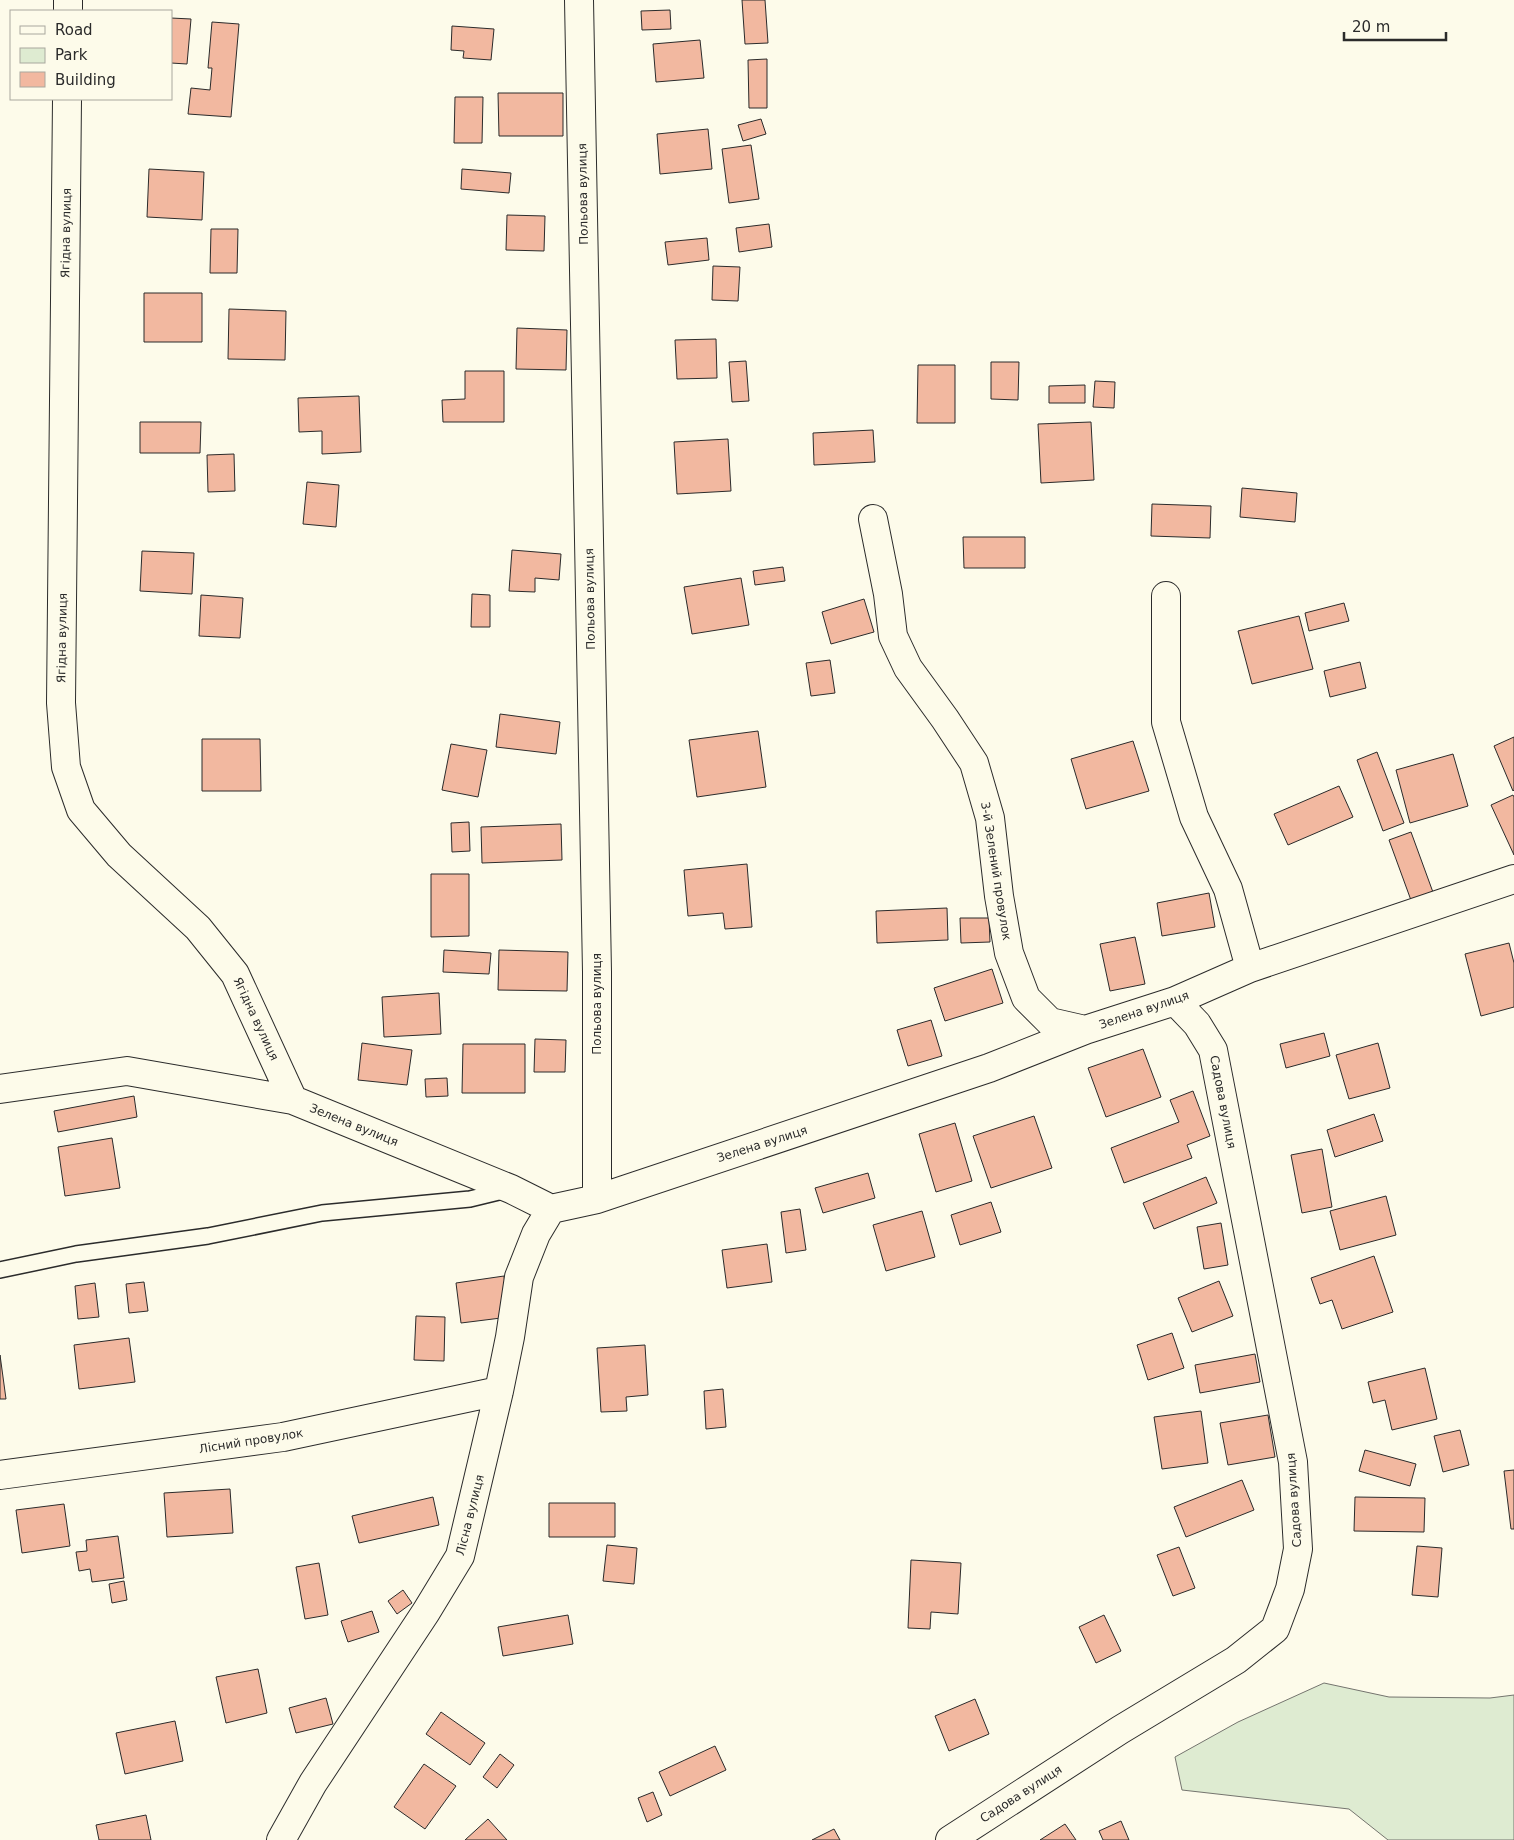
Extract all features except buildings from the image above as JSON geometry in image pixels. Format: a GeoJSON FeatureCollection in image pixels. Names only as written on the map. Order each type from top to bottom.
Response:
{"type":"FeatureCollection","features":[{"type":"Feature","properties":{"kind":"street","name":"Польова вулиця"},"geometry":{"type":"LineString","coordinates":[[579,0],[597,972],[597,1199]]}},
{"type":"Feature","properties":{"kind":"street","name":"Ягідна вулиця"},"geometry":{"type":"LineString","coordinates":[[67,100],[61,703],[66,767],[81,810],[119,855],[198,928],[235,974],[293,1100]]}},
{"type":"Feature","properties":{"kind":"street","name":"3-й Зелений провулок"},"geometry":{"type":"LineString","coordinates":[[873,518],[888,594],[892,636],[908,668],[974,763],[990,818],[999,896],[1009,953],[1026,998],[1050,1022],[1085,1030]]}},
{"type":"Feature","properties":{"kind":"street"},"geometry":{"type":"LineString","coordinates":[[1166,596],[1166,722],[1194,816],[1228,889],[1250,968]]}},
{"type":"Feature","properties":{"kind":"street","name":"Зелена вулиця"},"geometry":{"type":"LineString","coordinates":[[0,1089],[127,1071],[293,1100],[511,1190],[551,1209],[597,1199],[989,1068],[1085,1030],[1175,1002],[1250,968],[1514,879]]}},
{"type":"Feature","properties":{"kind":"street","name":"Садова вулиця"},"geometry":{"type":"LineString","coordinates":[[950,1840],[1120,1730],[1236,1660],[1275,1629],[1290,1589],[1298,1549],[1293,1462],[1217,1070],[1213,1050],[1198,1024],[1175,1002]]}},
{"type":"Feature","properties":{"kind":"street","name":"Лісна вулиця"},"geometry":{"type":"LineString","coordinates":[[281,1840],[313,1784],[426,1612],[460,1556],[499,1391],[510,1337],[519,1277],[536,1234],[551,1209]]}},
{"type":"Feature","properties":{"kind":"street","name":"Лісний провулок"},"geometry":{"type":"LineString","coordinates":[[0,1475],[283,1437],[499,1391]]}},
{"type":"Feature","properties":{"kind":"lane"},"geometry":{"type":"LineString","coordinates":[[0,1270],[76,1254],[208,1236],[322,1214],[470,1199],[511,1190]]}},
{"type":"Feature","properties":{"kind":"green space"},"geometry":{"type":"Polygon","coordinates":[[[1324,1683],[1389,1697],[1490,1698],[1514,1695],[1514,1840],[1388,1840],[1349,1809],[1182,1790],[1175,1757],[1238,1722],[1324,1683]]]}}]}
